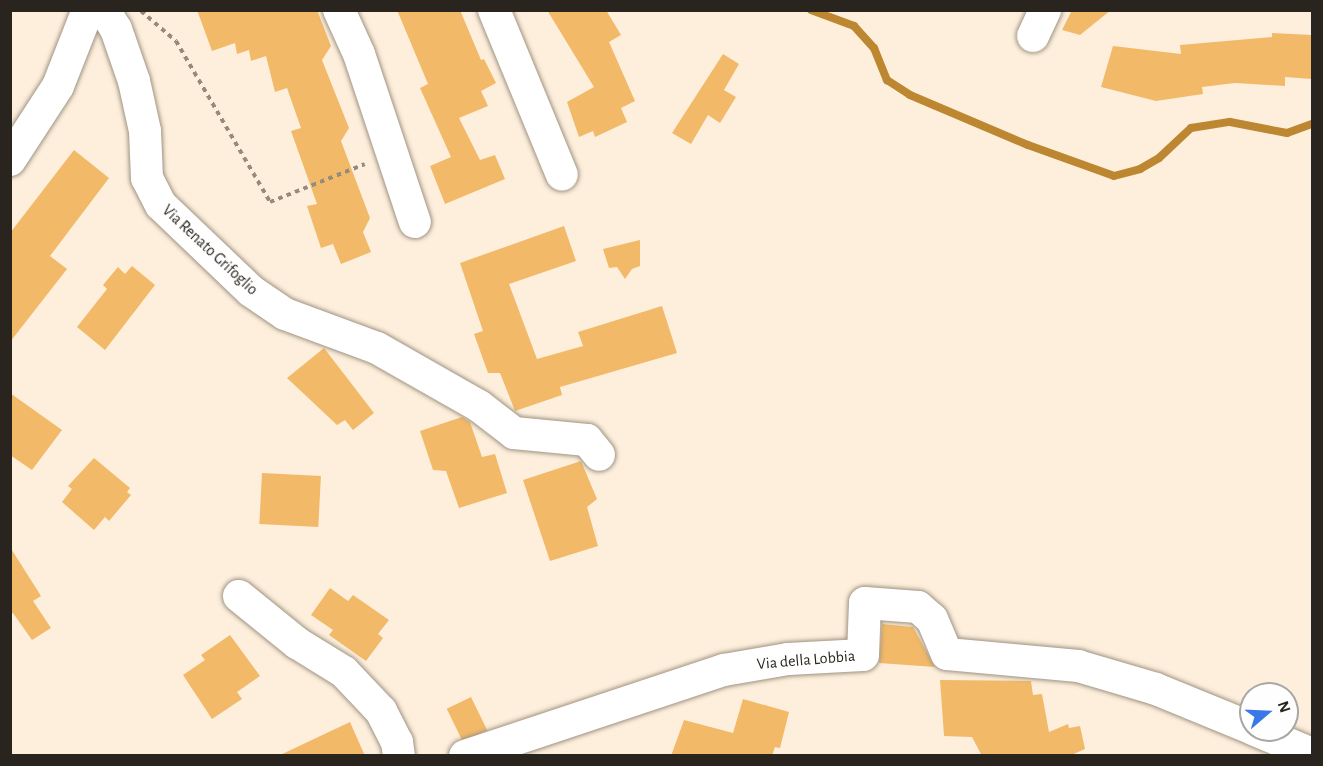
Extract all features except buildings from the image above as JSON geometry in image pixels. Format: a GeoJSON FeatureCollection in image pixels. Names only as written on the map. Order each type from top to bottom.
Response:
{"type":"FeatureCollection","features":[{"type":"Feature","properties":{"kind":"street"},"geometry":{"type":"LineString","coordinates":[[10,160],[58,86],[88,10]]}},
{"type":"Feature","properties":{"kind":"street","name":"Via Renato Grifoglio"},"geometry":{"type":"LineString","coordinates":[[104,10],[134,81],[145,131],[147,178],[161,205],[251,291],[285,314],[377,348],[479,406],[514,433],[587,440],[599,455]]}},
{"type":"Feature","properties":{"kind":"street"},"geometry":{"type":"LineString","coordinates":[[339,10],[359,54],[415,222]]}},
{"type":"Feature","properties":{"kind":"street"},"geometry":{"type":"LineString","coordinates":[[494,10],[562,175]]}},
{"type":"Feature","properties":{"kind":"street"},"geometry":{"type":"LineString","coordinates":[[239,596],[297,643],[344,672],[381,711],[399,756]]}},
{"type":"Feature","properties":{"kind":"street","name":"Via della Lobbia"},"geometry":{"type":"LineString","coordinates":[[465,756],[724,670],[788,659],[863,655],[865,603],[918,607],[932,619],[946,654],[1078,666],[1156,689],[1239,723]]}},
{"type":"Feature","properties":{"kind":"street","name":"Via della Lobbia"},"geometry":{"type":"LineString","coordinates":[[1284,742],[1312,754]]}},
{"type":"Feature","properties":{"kind":"path"},"geometry":{"type":"LineString","coordinates":[[140,10],[176,41],[270,202],[376,160]]}},
{"type":"Feature","properties":{"kind":"waterway"},"geometry":{"type":"LineString","coordinates":[[811,10],[854,26],[874,48],[887,80],[910,95],[1028,145],[1114,176],[1140,169],[1159,158],[1191,128],[1230,122],[1287,133],[1312,124]]}}]}
